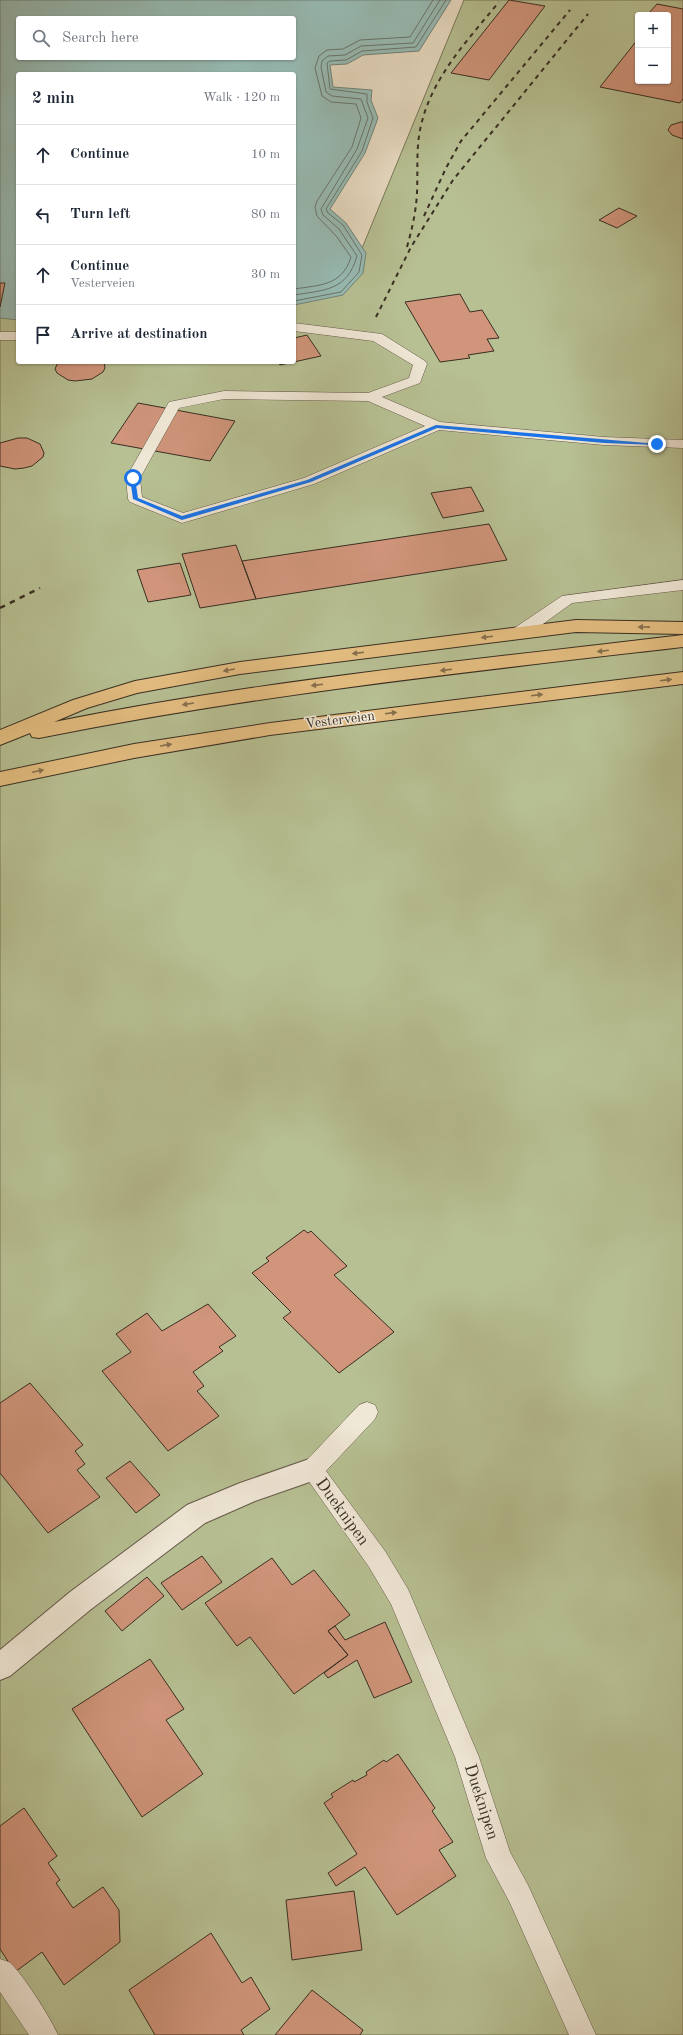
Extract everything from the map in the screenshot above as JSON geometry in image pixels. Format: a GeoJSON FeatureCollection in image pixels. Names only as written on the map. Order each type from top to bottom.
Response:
{"type":"FeatureCollection","features":[{"type":"Feature","properties":{"kind":"highway"},"geometry":{"type":"LineString","coordinates":[[0,739],[80,704],[135,687],[240,668],[576,626],[683,628]]}},
{"type":"Feature","properties":{"kind":"highway"},"geometry":{"type":"LineString","coordinates":[[0,739],[144,711],[238,696],[683,642]]}},
{"type":"Feature","properties":{"kind":"highway","name":"Vesterveien"},"geometry":{"type":"LineString","coordinates":[[0,779],[134,751],[270,728],[683,678]]}},
{"type":"Feature","properties":{"kind":"street","name":"Dueknipen"},"geometry":{"type":"LineString","coordinates":[[0,1667],[80,1601],[196,1514],[249,1491],[312,1470]]}},
{"type":"Feature","properties":{"kind":"lane"},"geometry":{"type":"LineString","coordinates":[[296,327],[377,337],[420,364],[415,380],[370,397],[224,395],[174,405],[133,478],[135,499],[182,518],[309,481],[436,426]]}},
{"type":"Feature","properties":{"kind":"lane"},"geometry":{"type":"LineString","coordinates":[[0,336],[16,336]]}},
{"type":"Feature","properties":{"kind":"lane"},"geometry":{"type":"LineString","coordinates":[[370,397],[436,426],[510,434],[604,441],[683,444]]}},
{"type":"Feature","properties":{"kind":"lane"},"geometry":{"type":"LineString","coordinates":[[519,633],[568,598],[683,585]]}},
{"type":"Feature","properties":{"kind":"lane"},"geometry":{"type":"LineString","coordinates":[[312,1470],[367,1412]]}},
{"type":"Feature","properties":{"kind":"lane","name":"Dueknipen"},"geometry":{"type":"LineString","coordinates":[[312,1470],[377,1558],[400,1597],[467,1757],[499,1858],[519,1894],[582,2035]]}},
{"type":"Feature","properties":{"kind":"lane"},"geometry":{"type":"LineString","coordinates":[[0,1972],[11,1985],[45,2035]]}},
{"type":"Feature","properties":{"kind":"green space"},"geometry":{"type":"Polygon","coordinates":[[[464,0],[683,0],[683,2035],[0,2035],[0,282],[16,282],[16,364],[296,364],[296,281],[349,280],[464,0]]]}},
{"type":"Feature","properties":{"kind":"water"},"geometry":{"type":"Polygon","coordinates":[[[0,0],[451,0],[419,51],[363,55],[347,64],[330,65],[333,87],[372,90],[371,100],[378,118],[365,153],[330,209],[346,223],[366,253],[363,273],[343,295],[296,305],[296,72],[16,72],[16,320],[0,318],[0,0]]]}},
{"type":"Feature","properties":{"kind":"building"},"geometry":{"type":"Polygon","coordinates":[[[509,0],[545,6],[489,80],[451,73],[509,0]]]}},
{"type":"Feature","properties":{"kind":"building"},"geometry":{"type":"Polygon","coordinates":[[[657,4],[683,9],[683,99],[680,103],[600,87],[635,43],[635,84],[671,84],[671,12],[650,12],[657,4]]]}},
{"type":"Feature","properties":{"kind":"building"},"geometry":{"type":"Polygon","coordinates":[[[683,122],[683,139],[672,135],[668,130],[671,125],[683,122]]]}},
{"type":"Feature","properties":{"kind":"building"},"geometry":{"type":"Polygon","coordinates":[[[619,208],[637,216],[617,228],[599,220],[619,208]]]}},
{"type":"Feature","properties":{"kind":"building"},"geometry":{"type":"Polygon","coordinates":[[[0,283],[5,283],[0,307],[0,283]]]}},
{"type":"Feature","properties":{"kind":"building"},"geometry":{"type":"Polygon","coordinates":[[[460,294],[470,312],[482,310],[499,338],[487,339],[494,351],[468,355],[470,358],[440,362],[405,302],[460,294]]]}},
{"type":"Feature","properties":{"kind":"building"},"geometry":{"type":"Polygon","coordinates":[[[307,335],[321,356],[296,362],[296,338],[307,335]]]}},
{"type":"Feature","properties":{"kind":"building"},"geometry":{"type":"Polygon","coordinates":[[[57,364],[104,364],[105,368],[103,372],[92,379],[75,381],[68,380],[57,373],[55,369],[57,364]]]}},
{"type":"Feature","properties":{"kind":"building"},"geometry":{"type":"Polygon","coordinates":[[[138,403],[235,421],[210,461],[111,443],[138,403]]]}},
{"type":"Feature","properties":{"kind":"building"},"geometry":{"type":"Polygon","coordinates":[[[18,438],[27,438],[40,444],[44,453],[43,457],[32,466],[24,468],[15,469],[0,466],[0,443],[18,438]]]}},
{"type":"Feature","properties":{"kind":"building"},"geometry":{"type":"Polygon","coordinates":[[[471,487],[484,511],[443,518],[431,493],[471,487]]]}},
{"type":"Feature","properties":{"kind":"building"},"geometry":{"type":"Polygon","coordinates":[[[489,524],[507,560],[256,599],[242,561],[489,524]]]}},
{"type":"Feature","properties":{"kind":"building"},"geometry":{"type":"Polygon","coordinates":[[[236,545],[256,599],[200,608],[182,554],[236,545]]]}},
{"type":"Feature","properties":{"kind":"building"},"geometry":{"type":"Polygon","coordinates":[[[180,563],[191,595],[148,602],[137,570],[180,563]]]}},
{"type":"Feature","properties":{"kind":"building"},"geometry":{"type":"Polygon","coordinates":[[[304,1230],[308,1233],[311,1231],[347,1266],[334,1275],[394,1332],[339,1373],[283,1318],[291,1312],[252,1273],[269,1261],[266,1258],[304,1230]]]}},
{"type":"Feature","properties":{"kind":"building"},"geometry":{"type":"Polygon","coordinates":[[[208,1304],[236,1336],[219,1347],[223,1351],[193,1372],[204,1386],[197,1391],[219,1416],[168,1451],[102,1371],[131,1352],[116,1334],[147,1313],[162,1331],[208,1304]]]}},
{"type":"Feature","properties":{"kind":"building"},"geometry":{"type":"Polygon","coordinates":[[[30,1383],[83,1445],[75,1451],[85,1464],[77,1470],[100,1497],[48,1533],[0,1473],[0,1403],[30,1383]]]}},
{"type":"Feature","properties":{"kind":"building"},"geometry":{"type":"Polygon","coordinates":[[[130,1461],[160,1495],[136,1513],[106,1478],[130,1461]]]}},
{"type":"Feature","properties":{"kind":"building"},"geometry":{"type":"Polygon","coordinates":[[[202,1556],[222,1582],[182,1610],[161,1583],[202,1556]]]}},
{"type":"Feature","properties":{"kind":"building"},"geometry":{"type":"Polygon","coordinates":[[[272,1558],[292,1585],[314,1570],[350,1615],[328,1631],[348,1655],[294,1694],[250,1637],[237,1646],[205,1603],[272,1558]]]}},
{"type":"Feature","properties":{"kind":"building"},"geometry":{"type":"Polygon","coordinates":[[[147,1577],[164,1596],[122,1631],[105,1611],[147,1577]]]}},
{"type":"Feature","properties":{"kind":"building"},"geometry":{"type":"Polygon","coordinates":[[[385,1622],[412,1682],[374,1698],[357,1660],[328,1678],[324,1673],[348,1655],[328,1631],[335,1626],[345,1640],[385,1622]]]}},
{"type":"Feature","properties":{"kind":"building"},"geometry":{"type":"Polygon","coordinates":[[[150,1659],[184,1709],[166,1720],[203,1774],[142,1817],[72,1709],[150,1659]]]}},
{"type":"Feature","properties":{"kind":"building"},"geometry":{"type":"Polygon","coordinates":[[[398,1754],[435,1808],[432,1811],[453,1842],[439,1850],[456,1876],[397,1915],[365,1867],[336,1886],[328,1873],[357,1854],[324,1803],[333,1797],[331,1794],[353,1780],[354,1782],[367,1775],[366,1772],[384,1760],[386,1762],[398,1754]]]}},
{"type":"Feature","properties":{"kind":"building"},"geometry":{"type":"Polygon","coordinates":[[[24,1808],[57,1856],[48,1863],[60,1880],[56,1883],[73,1908],[103,1887],[119,1910],[120,1942],[64,1985],[42,1952],[15,1972],[0,1949],[0,1826],[24,1808]]]}},
{"type":"Feature","properties":{"kind":"building"},"geometry":{"type":"Polygon","coordinates":[[[354,1891],[362,1950],[292,1960],[286,1900],[354,1891]]]}},
{"type":"Feature","properties":{"kind":"building"},"geometry":{"type":"Polygon","coordinates":[[[211,1933],[242,1983],[251,1977],[270,2009],[241,2030],[244,2035],[155,2035],[129,1990],[211,1933]]]}},
{"type":"Feature","properties":{"kind":"building"},"geometry":{"type":"Polygon","coordinates":[[[312,1990],[363,2030],[360,2035],[275,2035],[312,1990]]]}},
{"type":"Feature","properties":{"kind":"railway"},"geometry":{"type":"LineString","coordinates":[[407,247],[416,207],[418,145],[425,111],[441,77],[451,62],[499,2]]}},
{"type":"Feature","properties":{"kind":"railway"},"geometry":{"type":"LineString","coordinates":[[424,216],[446,168],[461,141],[570,10]]}},
{"type":"Feature","properties":{"kind":"railway"},"geometry":{"type":"LineString","coordinates":[[376,317],[411,247],[453,180],[588,14]]}},
{"type":"Feature","properties":{"kind":"railway"},"geometry":{"type":"LineString","coordinates":[[0,608],[40,588]]}},
{"type":"Feature","properties":{"kind":"route"},"geometry":{"type":"LineString","coordinates":[[133,478],[135,499],[182,518],[309,481],[436,426],[510,434],[657,444]]}}]}
